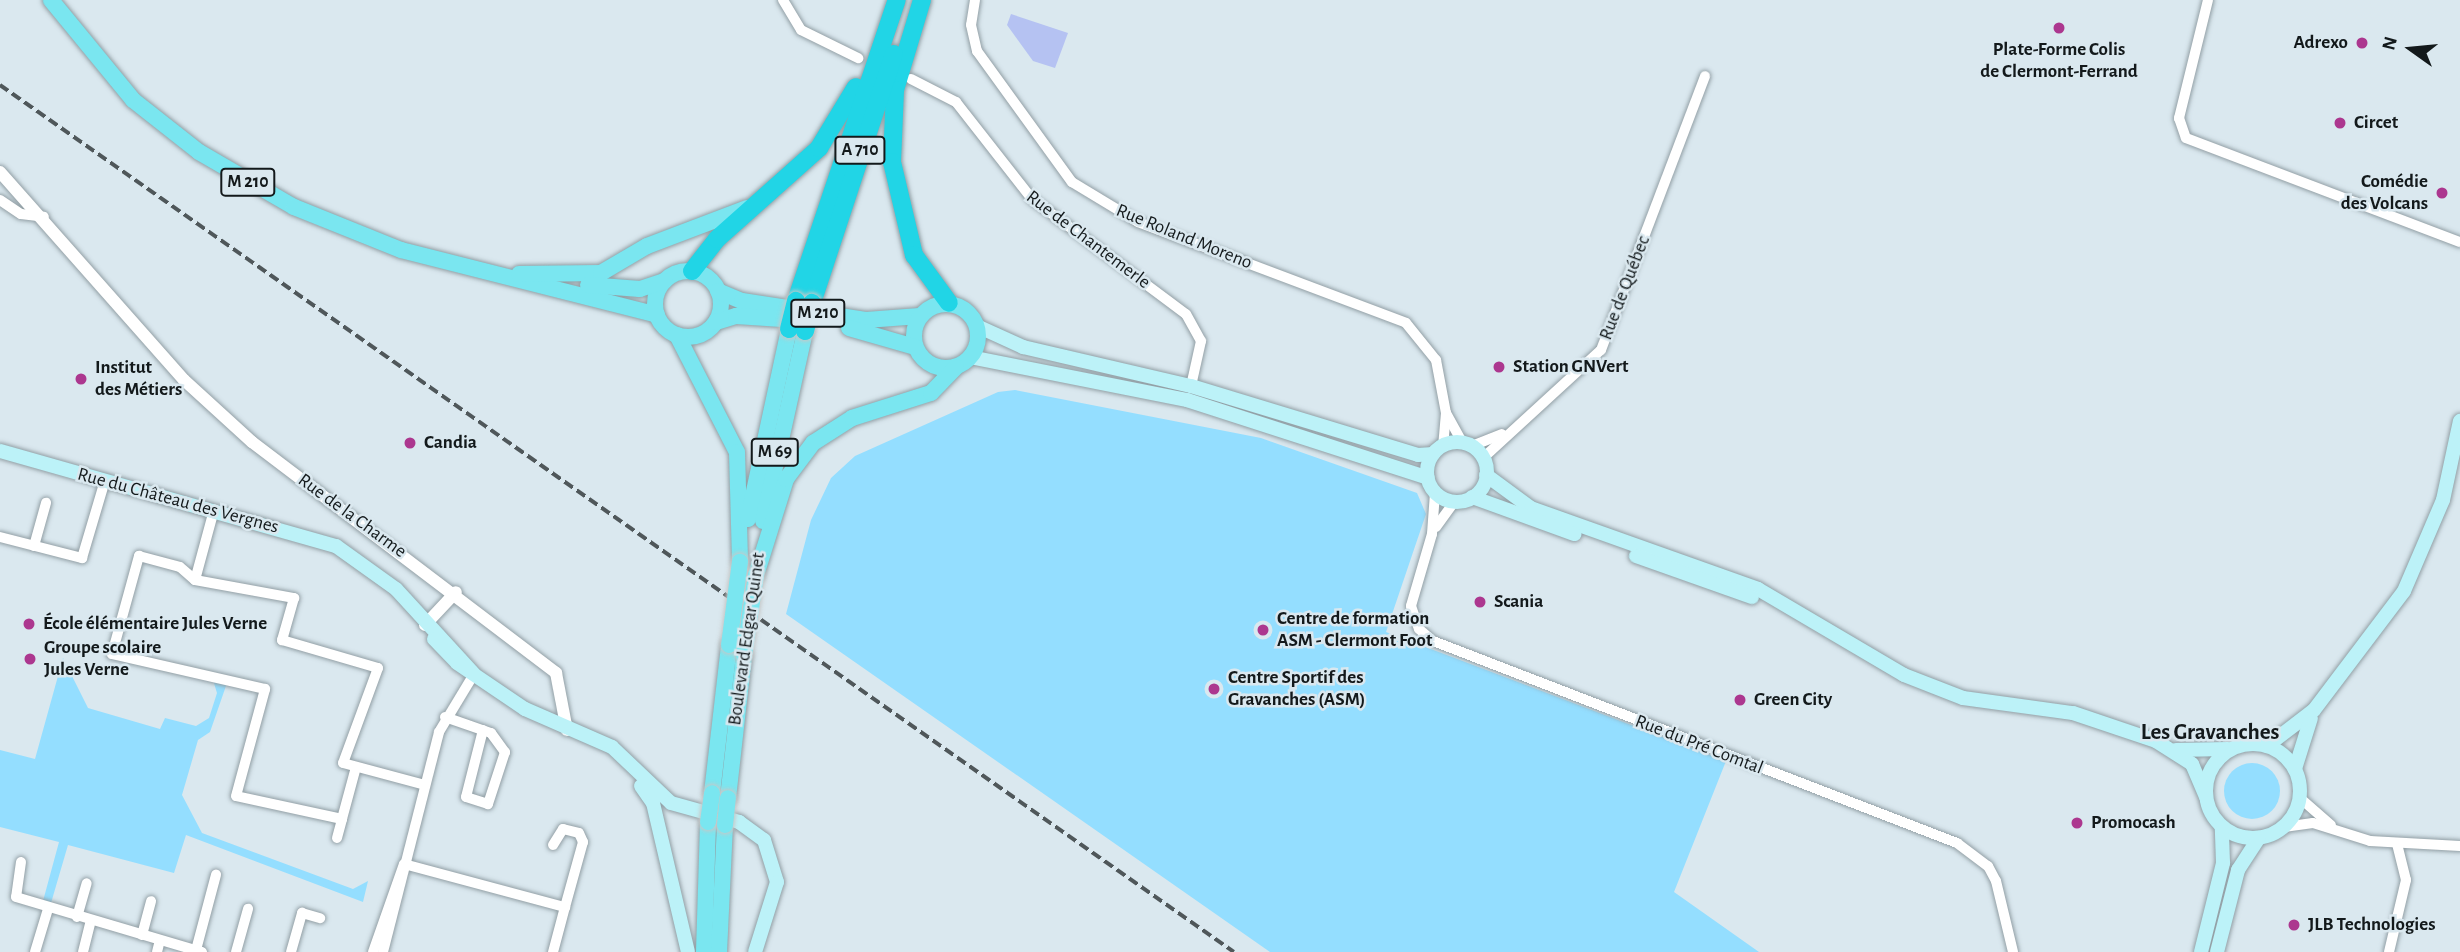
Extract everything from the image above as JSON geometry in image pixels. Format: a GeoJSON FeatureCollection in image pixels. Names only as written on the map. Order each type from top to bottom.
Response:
{"type":"FeatureCollection","features":[{"type":"Feature","properties":{"kind":"highway","name":"A 710"},"geometry":{"type":"LineString","coordinates":[[797,330],[897,0]]}},
{"type":"Feature","properties":{"kind":"highway","name":"A 710"},"geometry":{"type":"LineString","coordinates":[[804,302],[914,0]]}},
{"type":"Feature","properties":{"kind":"highway"},"geometry":{"type":"LineString","coordinates":[[922,0],[895,90],[892,162],[914,255],[949,303]]}},
{"type":"Feature","properties":{"kind":"highway"},"geometry":{"type":"LineString","coordinates":[[692,271],[724,232],[768,199],[819,148],[887,28]]}},
{"type":"Feature","properties":{"kind":"main road","name":"M 210"},"geometry":{"type":"LineString","coordinates":[[51,0],[133,100],[230,172],[348,232],[657,315]]}},
{"type":"Feature","properties":{"kind":"main road"},"geometry":{"type":"LineString","coordinates":[[502,275],[601,273],[647,246],[768,199]]}},
{"type":"Feature","properties":{"kind":"main road"},"geometry":{"type":"LineString","coordinates":[[677,335],[699,335],[716,322],[718,291],[692,271],[665,281],[656,297],[657,315],[677,335],[737,452],[740,562]]}},
{"type":"Feature","properties":{"kind":"main road","name":"M 210"},"geometry":{"type":"LineString","coordinates":[[502,275],[629,288],[665,281]]}},
{"type":"Feature","properties":{"kind":"main road","name":"M 210"},"geometry":{"type":"LineString","coordinates":[[718,291],[742,301],[866,320],[920,316]]}},
{"type":"Feature","properties":{"kind":"main road"},"geometry":{"type":"LineString","coordinates":[[956,367],[936,367],[915,347],[920,316],[949,303],[966,311],[977,326],[1023,347],[1191,386],[1418,455],[1467,444],[1483,458],[1486,475],[1472,497]]}},
{"type":"Feature","properties":{"kind":"main road","name":"M 210"},"geometry":{"type":"LineString","coordinates":[[716,322],[756,315],[864,330],[915,347]]}},
{"type":"Feature","properties":{"kind":"main road"},"geometry":{"type":"LineString","coordinates":[[970,358],[977,326]]}},
{"type":"Feature","properties":{"kind":"main road","name":"M 69"},"geometry":{"type":"LineString","coordinates":[[740,562],[797,330]]}},
{"type":"Feature","properties":{"kind":"main road","name":"Boulevard Edgar Quinet"},"geometry":{"type":"LineString","coordinates":[[704,952],[708,822],[720,795],[771,473],[797,330]]}},
{"type":"Feature","properties":{"kind":"main road"},"geometry":{"type":"LineString","coordinates":[[756,575],[786,479],[813,443],[852,418],[930,393],[956,367],[970,358],[1187,400],[1427,478],[1435,493],[1455,501],[1472,497],[1806,617]]}},
{"type":"Feature","properties":{"kind":"main road"},"geometry":{"type":"LineString","coordinates":[[2217,952],[2238,870],[2259,838],[2284,827],[2300,798],[2295,769],[2300,737],[2315,710],[2404,591],[2443,500],[2460,421]]}},
{"type":"Feature","properties":{"kind":"main road"},"geometry":{"type":"LineString","coordinates":[[1427,478],[1438,450]]}},
{"type":"Feature","properties":{"kind":"main road","name":"Rue du Château des Vergnes"},"geometry":{"type":"LineString","coordinates":[[0,451],[355,556],[396,589],[425,625],[474,674]]}},
{"type":"Feature","properties":{"kind":"main road","name":"Rue du Château des Vergnes"},"geometry":{"type":"LineString","coordinates":[[0,459],[213,514]]}},
{"type":"Feature","properties":{"kind":"main road"},"geometry":{"type":"LineString","coordinates":[[1486,475],[1531,508],[1758,589],[1904,675],[1963,698],[2073,713],[2168,748],[2204,754],[2267,746],[2315,710]]}},
{"type":"Feature","properties":{"kind":"main road","name":"Boulevard Edgar Quinet"},"geometry":{"type":"LineString","coordinates":[[719,952],[725,825],[720,795],[729,645],[740,562]]}},
{"type":"Feature","properties":{"kind":"main road"},"geometry":{"type":"LineString","coordinates":[[474,674],[567,730],[612,747],[671,803],[739,822],[764,840],[777,882],[755,952]]}},
{"type":"Feature","properties":{"kind":"main road"},"geometry":{"type":"LineString","coordinates":[[595,741],[629,770],[653,803],[688,952]]}},
{"type":"Feature","properties":{"kind":"main road"},"geometry":{"type":"LineString","coordinates":[[2267,746],[2295,769]]}},
{"type":"Feature","properties":{"kind":"main road"},"geometry":{"type":"LineString","coordinates":[[2168,748],[2192,764],[2222,827],[2223,863],[2201,952]]}},
{"type":"Feature","properties":{"kind":"main road"},"geometry":{"type":"LineString","coordinates":[[2206,797],[2211,769],[2231,749]]}},
{"type":"Feature","properties":{"kind":"main road"},"geometry":{"type":"LineString","coordinates":[[2222,827],[2259,838]]}},
{"type":"Feature","properties":{"kind":"street"},"geometry":{"type":"LineString","coordinates":[[783,0],[801,30],[858,58]]}},
{"type":"Feature","properties":{"kind":"street","name":"Rue Roland Moreno"},"geometry":{"type":"LineString","coordinates":[[975,0],[971,25],[977,51],[1072,182],[1138,222],[1406,324],[1436,360],[1446,412]]}},
{"type":"Feature","properties":{"kind":"street"},"geometry":{"type":"LineString","coordinates":[[2208,0],[2179,118],[2186,138],[2460,242]]}},
{"type":"Feature","properties":{"kind":"street","name":"Rue de Québec"},"geometry":{"type":"LineString","coordinates":[[1483,458],[1508,431],[1601,350],[1705,76]]}},
{"type":"Feature","properties":{"kind":"street","name":"Rue de Chantemerle"},"geometry":{"type":"LineString","coordinates":[[911,79],[956,102],[1032,199],[1186,314],[1201,341],[1191,386]]}},
{"type":"Feature","properties":{"kind":"street","name":"Rue de la Charme"},"geometry":{"type":"LineString","coordinates":[[0,172],[44,217],[184,380],[252,442],[456,592],[556,673],[567,730]]}},
{"type":"Feature","properties":{"kind":"street"},"geometry":{"type":"LineString","coordinates":[[0,200],[21,214],[44,217]]}},
{"type":"Feature","properties":{"kind":"street"},"geometry":{"type":"LineString","coordinates":[[1446,412],[1467,444]]}},
{"type":"Feature","properties":{"kind":"street"},"geometry":{"type":"LineString","coordinates":[[1438,450],[1446,412]]}},
{"type":"Feature","properties":{"kind":"street","name":"Rue de Québec"},"geometry":{"type":"LineString","coordinates":[[1467,444],[1508,431]]}},
{"type":"Feature","properties":{"kind":"street"},"geometry":{"type":"LineString","coordinates":[[0,537],[82,558],[103,487]]}},
{"type":"Feature","properties":{"kind":"street","name":"Rue du Pré Comtal"},"geometry":{"type":"LineString","coordinates":[[1435,493],[1432,534],[1410,606],[1419,629],[1433,641],[1957,843],[1988,866],[1996,881],[2013,952]]}},
{"type":"Feature","properties":{"kind":"street","name":"Rue du Pré Comtal"},"geometry":{"type":"LineString","coordinates":[[1432,534],[1455,501]]}},
{"type":"Feature","properties":{"kind":"street"},"geometry":{"type":"LineString","coordinates":[[34,546],[46,503]]}},
{"type":"Feature","properties":{"kind":"street"},"geometry":{"type":"LineString","coordinates":[[195,580],[213,514]]}},
{"type":"Feature","properties":{"kind":"street"},"geometry":{"type":"LineString","coordinates":[[342,819],[236,796],[265,689],[112,654],[139,556],[180,567],[195,580],[294,598],[282,640],[378,668],[343,763],[425,785]]}},
{"type":"Feature","properties":{"kind":"street"},"geometry":{"type":"LineString","coordinates":[[425,625],[456,592]]}},
{"type":"Feature","properties":{"kind":"street"},"geometry":{"type":"LineString","coordinates":[[383,952],[404,864],[445,717],[474,674]]}},
{"type":"Feature","properties":{"kind":"street"},"geometry":{"type":"LineString","coordinates":[[445,717],[483,730],[497,737],[505,752],[488,804],[466,797],[483,730]]}},
{"type":"Feature","properties":{"kind":"street"},"geometry":{"type":"LineString","coordinates":[[337,838],[356,767]]}},
{"type":"Feature","properties":{"kind":"street"},"geometry":{"type":"LineString","coordinates":[[2300,798],[2337,829]]}},
{"type":"Feature","properties":{"kind":"street"},"geometry":{"type":"LineString","coordinates":[[2284,827],[2337,829],[2397,845],[2460,846]]}},
{"type":"Feature","properties":{"kind":"street"},"geometry":{"type":"LineString","coordinates":[[553,845],[563,829],[579,833],[583,842],[553,952]]}},
{"type":"Feature","properties":{"kind":"street"},"geometry":{"type":"LineString","coordinates":[[2389,952],[2406,880],[2397,845]]}},
{"type":"Feature","properties":{"kind":"street"},"geometry":{"type":"LineString","coordinates":[[21,862],[16,897],[48,909],[199,951],[216,875]]}},
{"type":"Feature","properties":{"kind":"street"},"geometry":{"type":"LineString","coordinates":[[404,864],[565,907]]}},
{"type":"Feature","properties":{"kind":"street"},"geometry":{"type":"LineString","coordinates":[[373,952],[404,864]]}},
{"type":"Feature","properties":{"kind":"street"},"geometry":{"type":"LineString","coordinates":[[77,917],[87,883]]}},
{"type":"Feature","properties":{"kind":"street"},"geometry":{"type":"LineString","coordinates":[[142,935],[151,901]]}},
{"type":"Feature","properties":{"kind":"street"},"geometry":{"type":"LineString","coordinates":[[35,952],[48,909]]}},
{"type":"Feature","properties":{"kind":"street"},"geometry":{"type":"LineString","coordinates":[[236,952],[248,909]]}},
{"type":"Feature","properties":{"kind":"street"},"geometry":{"type":"LineString","coordinates":[[291,952],[302,913],[320,918]]}},
{"type":"Feature","properties":{"kind":"street"},"geometry":{"type":"LineString","coordinates":[[83,952],[91,921]]}},
{"type":"Feature","properties":{"kind":"street"},"geometry":{"type":"LineString","coordinates":[[157,952],[160,940]]}},
{"type":"Feature","properties":{"kind":"shaded area"},"geometry":{"type":"Polygon","coordinates":[[[1011,14],[1068,33],[1055,68],[1033,61],[1007,25],[1011,14]]]}},
{"type":"Feature","properties":{"kind":"shaded area","name":"Centre Sportif des Gravanches (ASM)"},"geometry":{"type":"Polygon","coordinates":[[[1015,390],[1261,438],[1417,493],[1426,514],[1386,632],[1726,761],[1674,892],[1759,952],[1270,952],[786,614],[811,520],[831,478],[855,456],[998,392],[1015,390]]]}},
{"type":"Feature","properties":{"kind":"shaded area"},"geometry":{"type":"Polygon","coordinates":[[[63,658],[88,708],[160,729],[165,718],[196,726],[209,718],[217,693],[213,680],[227,683],[210,732],[198,740],[182,795],[202,833],[353,889],[368,881],[363,902],[186,835],[174,873],[68,845],[51,903],[43,901],[59,842],[0,827],[0,750],[35,759],[63,658]]]}},
{"type":"Feature","properties":{"kind":"shaded area"},"geometry":{"type":"Polygon","coordinates":[[[2246,763],[2258,763],[2272,771],[2280,785],[2278,802],[2272,811],[2258,819],[2246,819],[2229,807],[2224,797],[2224,785],[2236,768],[2246,763]]]}},
{"type":"Feature","properties":{"kind":"railway"},"geometry":{"type":"LineString","coordinates":[[0,85],[1234,952]]}},
{"type":"Feature","properties":{"kind":"place","name":"Plate-Forme Colis de Clermont-Ferrand"},"geometry":{"type":"Point","coordinates":[2059,28]}},
{"type":"Feature","properties":{"kind":"place","name":"Adrexo"},"geometry":{"type":"Point","coordinates":[2362,43]}},
{"type":"Feature","properties":{"kind":"place","name":"Circet"},"geometry":{"type":"Point","coordinates":[2340,123]}},
{"type":"Feature","properties":{"kind":"place","name":"Comédie des Volcans"},"geometry":{"type":"Point","coordinates":[2442,193]}},
{"type":"Feature","properties":{"kind":"place","name":"Station GNVert"},"geometry":{"type":"Point","coordinates":[1499,367]}},
{"type":"Feature","properties":{"kind":"place","name":"Institut des Métiers"},"geometry":{"type":"Point","coordinates":[81,379]}},
{"type":"Feature","properties":{"kind":"place","name":"Candia"},"geometry":{"type":"Point","coordinates":[410,443]}},
{"type":"Feature","properties":{"kind":"place","name":"Scania"},"geometry":{"type":"Point","coordinates":[1480,602]}},
{"type":"Feature","properties":{"kind":"place","name":"École élémentaire Jules Verne"},"geometry":{"type":"Point","coordinates":[29,624]}},
{"type":"Feature","properties":{"kind":"place","name":"Centre de formation ASM - Clermont Foot"},"geometry":{"type":"Point","coordinates":[1263,630]}},
{"type":"Feature","properties":{"kind":"place","name":"Groupe scolaire Jules Verne"},"geometry":{"type":"Point","coordinates":[30,659]}},
{"type":"Feature","properties":{"kind":"place","name":"Centre Sportif des Gravanches (ASM)"},"geometry":{"type":"Point","coordinates":[1214,689]}},
{"type":"Feature","properties":{"kind":"place","name":"Green City"},"geometry":{"type":"Point","coordinates":[1740,700]}},
{"type":"Feature","properties":{"kind":"place","name":"Promocash"},"geometry":{"type":"Point","coordinates":[2077,823]}},
{"type":"Feature","properties":{"kind":"place","name":"JLB Technologies"},"geometry":{"type":"Point","coordinates":[2294,925]}},
{"type":"Feature","properties":{"kind":"district","name":"Les Gravanches"},"geometry":{"type":"Point","coordinates":[2210,733]}}]}
